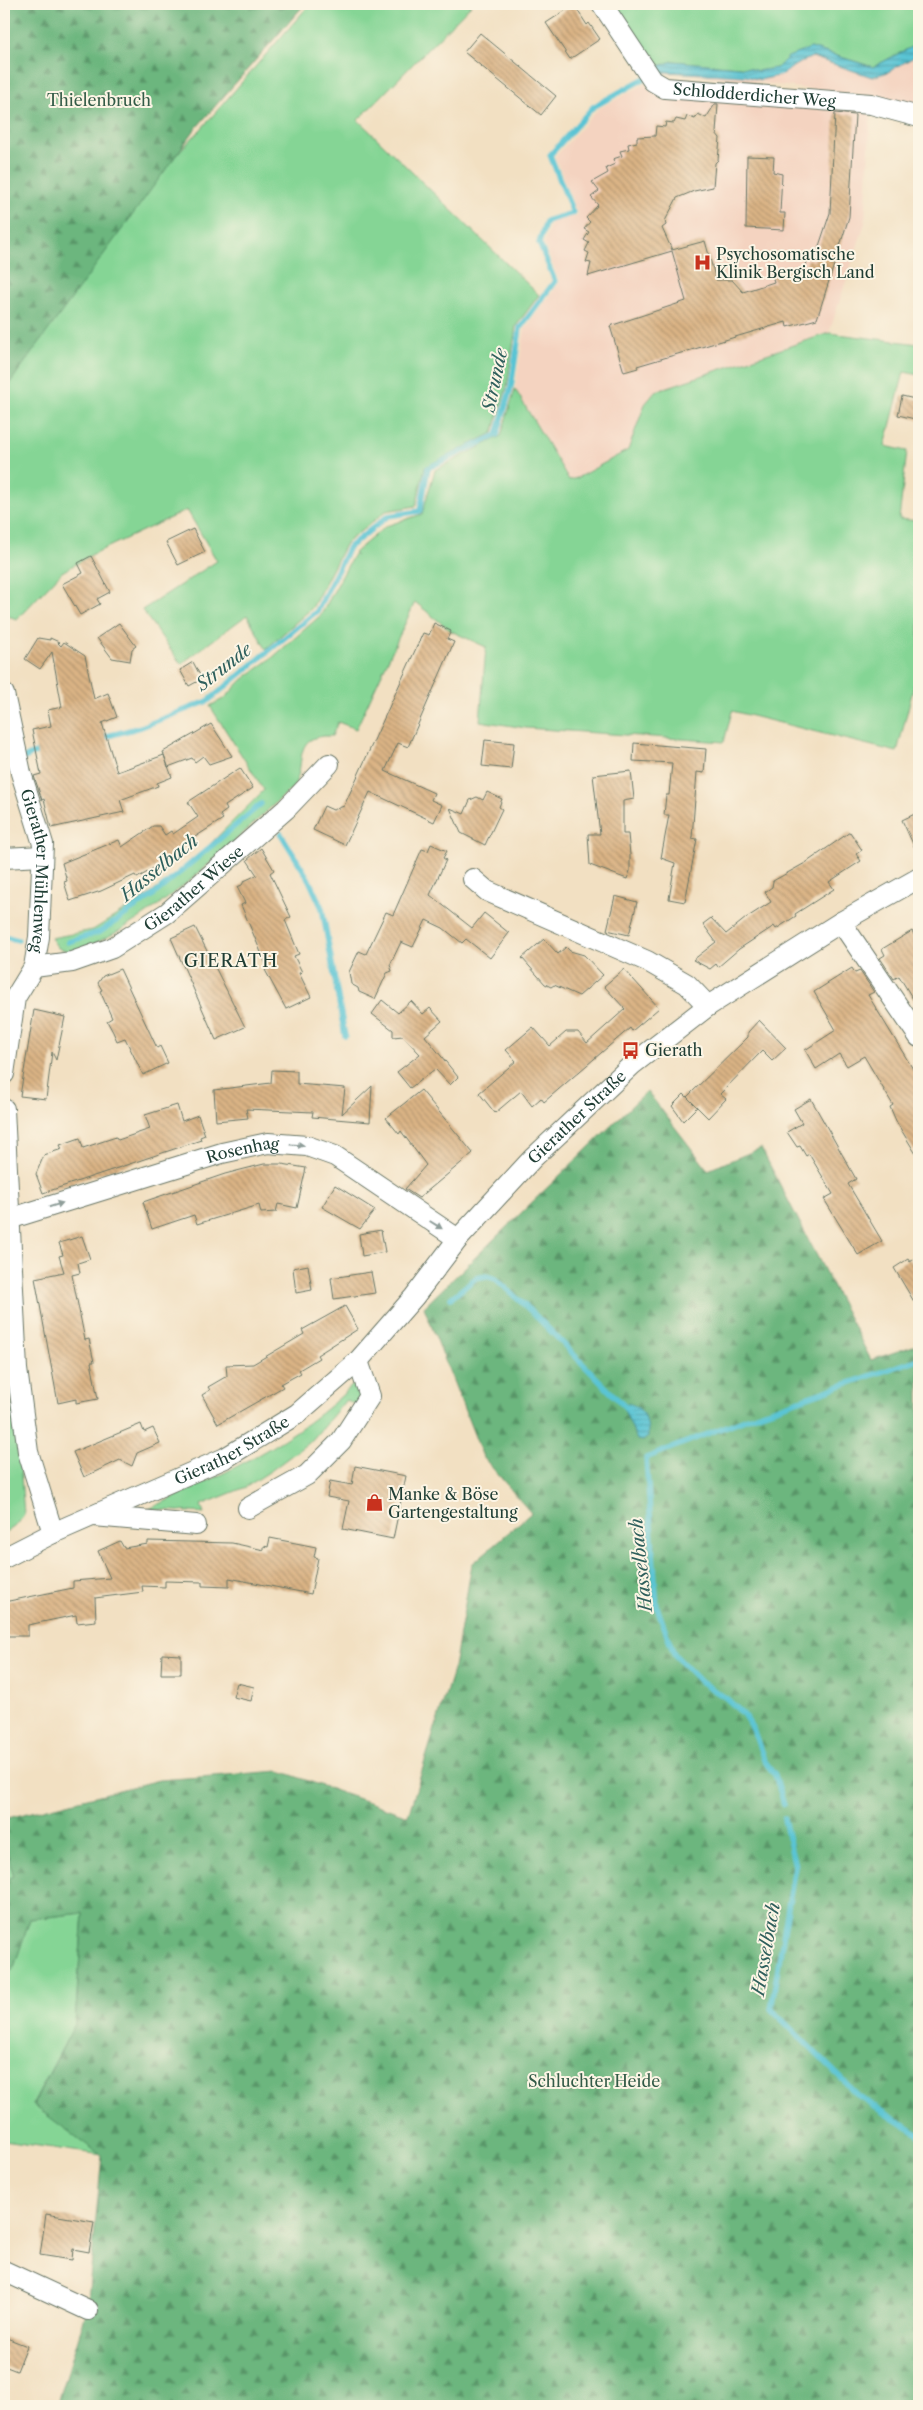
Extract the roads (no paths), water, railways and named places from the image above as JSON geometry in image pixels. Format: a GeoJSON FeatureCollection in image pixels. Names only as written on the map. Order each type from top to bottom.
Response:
{"type":"FeatureCollection","features":[{"type":"Feature","properties":{"kind":"street","name":"Schlodderdicher Weg"},"geometry":{"type":"LineString","coordinates":[[602,4],[650,76],[665,88],[871,104],[919,117]]}},
{"type":"Feature","properties":{"kind":"street","name":"Gierather Mühlenweg"},"geometry":{"type":"LineString","coordinates":[[4,694],[21,773],[41,835],[42,856],[39,937],[34,967],[15,998],[4,1074]]}},
{"type":"Feature","properties":{"kind":"street","name":"Gierather Wiese"},"geometry":{"type":"LineString","coordinates":[[34,967],[72,962],[112,948],[167,913],[280,814],[329,764]]}},
{"type":"Feature","properties":{"kind":"street"},"geometry":{"type":"LineString","coordinates":[[4,858],[42,856]]}},
{"type":"Feature","properties":{"kind":"street","name":"Gierather Straße"},"geometry":{"type":"LineString","coordinates":[[4,1558],[53,1533],[224,1458],[297,1414],[358,1361],[414,1297],[458,1239],[532,1158],[633,1064],[708,1006],[841,922],[919,878]]}},
{"type":"Feature","properties":{"kind":"street"},"geometry":{"type":"LineString","coordinates":[[473,879],[487,891],[647,961],[687,984],[708,1006]]}},
{"type":"Feature","properties":{"kind":"street"},"geometry":{"type":"LineString","coordinates":[[841,922],[919,1038]]}},
{"type":"Feature","properties":{"kind":"street"},"geometry":{"type":"LineString","coordinates":[[4,1109],[17,1369],[28,1452],[53,1533]]}},
{"type":"Feature","properties":{"kind":"street","name":"Rosenhag"},"geometry":{"type":"LineString","coordinates":[[10,1219],[230,1151],[268,1143],[307,1146],[335,1156],[458,1239]]}},
{"type":"Feature","properties":{"kind":"street"},"geometry":{"type":"LineString","coordinates":[[248,1508],[307,1476],[341,1442],[370,1396],[358,1361]]}},
{"type":"Feature","properties":{"kind":"street","name":"Gierather Straße"},"geometry":{"type":"LineString","coordinates":[[92,1516],[196,1525]]}},
{"type":"Feature","properties":{"kind":"street"},"geometry":{"type":"LineString","coordinates":[[4,2271],[88,2310]]}},
{"type":"Feature","properties":{"kind":"water"},"geometry":{"type":"Polygon","coordinates":[[[919,43],[919,54],[888,72],[872,77],[812,57],[794,66],[782,75],[760,80],[746,76],[665,72],[661,77],[654,68],[673,61],[749,68],[757,71],[777,68],[788,57],[811,48],[873,67],[919,43]]]}},
{"type":"Feature","properties":{"kind":"water"},"geometry":{"type":"Polygon","coordinates":[[[628,1403],[642,1411],[646,1420],[648,1437],[643,1441],[637,1440],[623,1407],[628,1403]]]}},
{"type":"Feature","properties":{"kind":"waterway","name":"Strunde"},"geometry":{"type":"LineString","coordinates":[[100,738],[141,727],[208,701],[317,611],[349,547],[388,516],[420,511],[428,468],[497,435],[511,387],[520,328],[555,281],[539,243],[546,221],[573,213],[550,155],[593,107],[645,78]]}},
{"type":"Feature","properties":{"kind":"waterway","name":"Strunde"},"geometry":{"type":"LineString","coordinates":[[4,769],[32,754],[42,752]]}},
{"type":"Feature","properties":{"kind":"waterway","name":"Hasselbach"},"geometry":{"type":"LineString","coordinates":[[68,942],[100,932],[152,896],[261,804]]}},
{"type":"Feature","properties":{"kind":"waterway","name":"Hasselbach"},"geometry":{"type":"LineString","coordinates":[[281,834],[308,878],[322,908],[345,1036]]}},
{"type":"Feature","properties":{"kind":"waterway","name":"Hasselbach"},"geometry":{"type":"LineString","coordinates":[[4,936],[18,940]]}},
{"type":"Feature","properties":{"kind":"waterway","name":"Hasselbach"},"geometry":{"type":"LineString","coordinates":[[451,1298],[476,1278],[486,1276],[496,1279],[533,1313],[629,1411]]}},
{"type":"Feature","properties":{"kind":"waterway","name":"Hasselbach"},"geometry":{"type":"LineString","coordinates":[[784,1804],[775,1775],[764,1760],[753,1729],[743,1714],[726,1698],[701,1682],[674,1654],[657,1607],[646,1458],[750,1417],[919,1359]]}},
{"type":"Feature","properties":{"kind":"waterway","name":"Hasselbach"},"geometry":{"type":"LineString","coordinates":[[784,1819],[795,1866],[771,2009],[859,2096],[919,2135]]}},
{"type":"Feature","properties":{"kind":"place","name":"Psychosomatische Klinik Bergisch Land"},"geometry":{"type":"Point","coordinates":[702,263]}},
{"type":"Feature","properties":{"kind":"place","name":"Gierath"},"geometry":{"type":"Point","coordinates":[631,1050]}},
{"type":"Feature","properties":{"kind":"place","name":"Manke & Böse Gartengestaltung"},"geometry":{"type":"Point","coordinates":[374,1503]}},
{"type":"Feature","properties":{"kind":"district","name":"GIERATH"},"geometry":{"type":"Point","coordinates":[231,961]}},
{"type":"Feature","properties":{"kind":"park label","name":"Thielenbruch"},"geometry":{"type":"Point","coordinates":[99,100]}},
{"type":"Feature","properties":{"kind":"park label","name":"Schluchter Heide"},"geometry":{"type":"Point","coordinates":[594,2081]}}]}
